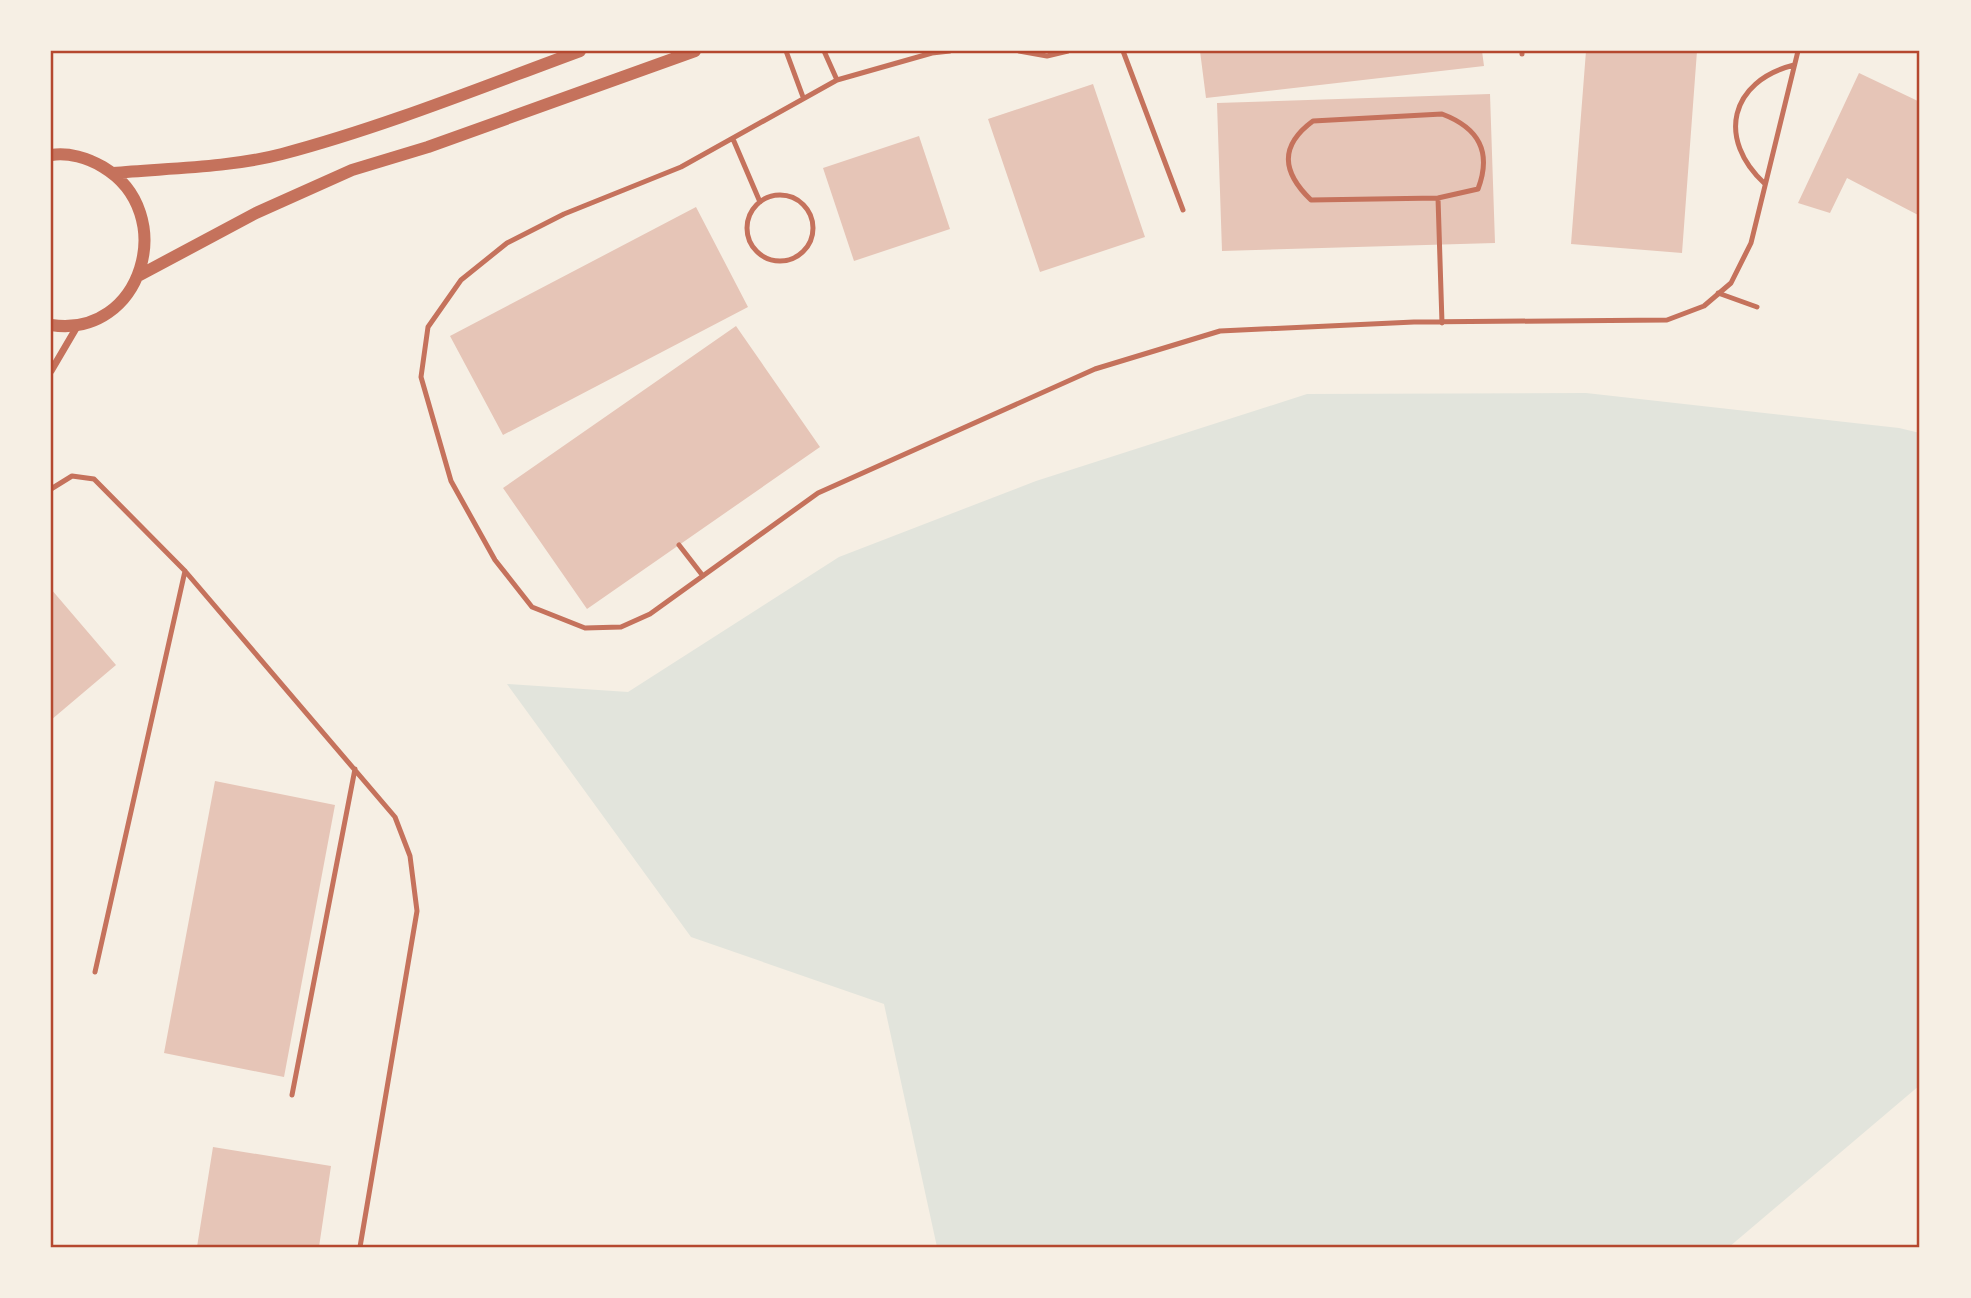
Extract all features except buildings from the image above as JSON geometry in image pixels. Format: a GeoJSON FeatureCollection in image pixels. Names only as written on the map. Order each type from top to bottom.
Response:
{"type":"FeatureCollection","features":[{"type":"Feature","properties":{"kind":"street"},"geometry":{"type":"LineString","coordinates":[[113,173],[202,166],[280,155],[387,122],[580,51]]}},
{"type":"Feature","properties":{"kind":"street"},"geometry":{"type":"LineString","coordinates":[[138,276],[256,213],[352,170],[428,147],[695,51]]}},
{"type":"Feature","properties":{"kind":"street"},"geometry":{"type":"LineString","coordinates":[[51,325],[78,325],[114,308],[128,294],[138,276],[146,249],[144,220],[132,194],[113,173],[76,156],[52,154]]}},
{"type":"Feature","properties":{"kind":"street"},"geometry":{"type":"LineString","coordinates":[[51,370],[78,325]]}},
{"type":"Feature","properties":{"kind":"lane"},"geometry":{"type":"LineString","coordinates":[[786,51],[803,97]]}},
{"type":"Feature","properties":{"kind":"lane"},"geometry":{"type":"LineString","coordinates":[[824,51],[837,80]]}},
{"type":"Feature","properties":{"kind":"lane"},"geometry":{"type":"LineString","coordinates":[[950,51],[932,53],[837,80],[681,167],[564,214],[507,243],[461,280],[428,327],[421,377],[451,481],[495,560],[532,607],[585,628],[621,627],[650,614],[818,493],[1095,369],[1220,331],[1441,323],[1667,320],[1704,306],[1731,283],[1751,243],[1798,51]]}},
{"type":"Feature","properties":{"kind":"lane"},"geometry":{"type":"LineString","coordinates":[[1019,51],[1046,56],[1068,51]]}},
{"type":"Feature","properties":{"kind":"lane"},"geometry":{"type":"LineString","coordinates":[[1124,51],[1183,210]]}},
{"type":"Feature","properties":{"kind":"lane"},"geometry":{"type":"LineString","coordinates":[[1765,184],[1748,168],[1738,148],[1735,125],[1740,103],[1754,84],[1772,71],[1794,65]]}},
{"type":"Feature","properties":{"kind":"lane"},"geometry":{"type":"LineString","coordinates":[[1442,114],[1472,130],[1482,147],[1483,176],[1478,189],[1438,198],[1311,200],[1293,183],[1287,155],[1297,134],[1313,121],[1442,114]]}},
{"type":"Feature","properties":{"kind":"lane"},"geometry":{"type":"LineString","coordinates":[[733,139],[760,202]]}},
{"type":"Feature","properties":{"kind":"lane"},"geometry":{"type":"LineString","coordinates":[[781,195],[802,204],[810,213],[813,235],[801,254],[791,260],[768,259],[751,244],[748,221],[760,202],[781,195]]}},
{"type":"Feature","properties":{"kind":"lane"},"geometry":{"type":"LineString","coordinates":[[1438,198],[1441,323]]}},
{"type":"Feature","properties":{"kind":"lane"},"geometry":{"type":"LineString","coordinates":[[1718,293],[1757,307]]}},
{"type":"Feature","properties":{"kind":"lane"},"geometry":{"type":"LineString","coordinates":[[51,489],[72,476],[93,478],[185,571],[395,817],[410,856],[417,911],[360,1247]]}},
{"type":"Feature","properties":{"kind":"lane"},"geometry":{"type":"LineString","coordinates":[[679,545],[702,576]]}},
{"type":"Feature","properties":{"kind":"lane"},"geometry":{"type":"LineString","coordinates":[[95,972],[185,571]]}},
{"type":"Feature","properties":{"kind":"lane"},"geometry":{"type":"LineString","coordinates":[[292,1096],[355,769]]}},
{"type":"Feature","properties":{"kind":"shaded area"},"geometry":{"type":"Polygon","coordinates":[[[1586,393],[1899,428],[1920,433],[1920,1085],[1729,1247],[937,1247],[884,1004],[691,937],[507,684],[628,692],[839,557],[1036,481],[1307,394],[1586,393]]]}}]}
